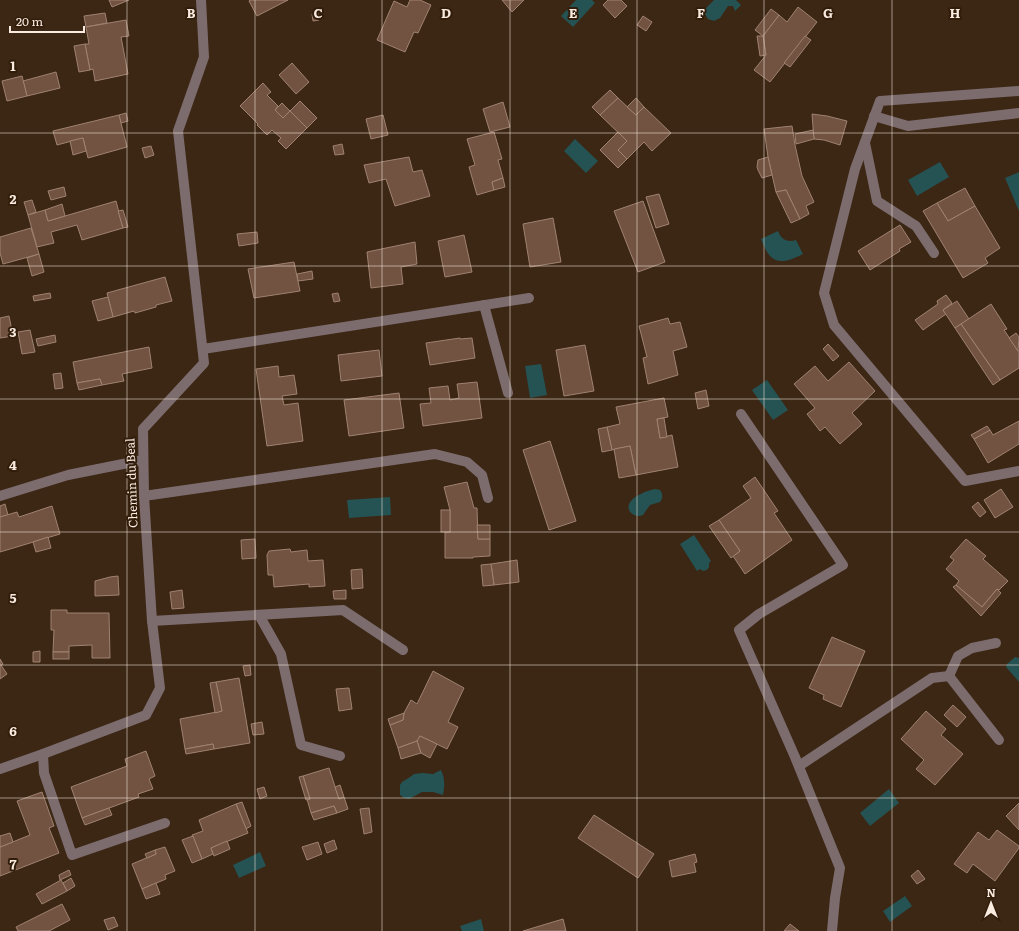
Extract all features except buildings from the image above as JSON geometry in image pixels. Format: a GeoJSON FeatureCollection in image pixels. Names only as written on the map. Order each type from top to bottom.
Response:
{"type":"FeatureCollection","features":[{"type":"Feature","properties":{"kind":"street","name":"Chemin du Beal"},"geometry":{"type":"LineString","coordinates":[[0,769],[146,715],[160,688],[152,621],[144,496],[143,429],[204,363],[178,131],[204,57],[201,0]]}},
{"type":"Feature","properties":{"kind":"street"},"geometry":{"type":"LineString","coordinates":[[1019,91],[880,101],[855,169],[824,293],[834,325],[965,481],[1019,471]]}},
{"type":"Feature","properties":{"kind":"street"},"geometry":{"type":"LineString","coordinates":[[874,116],[908,126],[1019,113]]}},
{"type":"Feature","properties":{"kind":"street"},"geometry":{"type":"LineString","coordinates":[[865,143],[877,201],[916,226],[934,253]]}},
{"type":"Feature","properties":{"kind":"street"},"geometry":{"type":"LineString","coordinates":[[203,349],[529,298]]}},
{"type":"Feature","properties":{"kind":"street"},"geometry":{"type":"LineString","coordinates":[[484,305],[508,393]]}},
{"type":"Feature","properties":{"kind":"street"},"geometry":{"type":"LineString","coordinates":[[741,414],[843,565],[759,614],[739,630],[799,766],[840,868],[832,931]]}},
{"type":"Feature","properties":{"kind":"street"},"geometry":{"type":"LineString","coordinates":[[144,496],[435,454],[467,462],[482,474],[488,498]]}},
{"type":"Feature","properties":{"kind":"street"},"geometry":{"type":"LineString","coordinates":[[0,496],[68,475],[143,460]]}},
{"type":"Feature","properties":{"kind":"street"},"geometry":{"type":"LineString","coordinates":[[152,621],[343,610],[403,650]]}},
{"type":"Feature","properties":{"kind":"street"},"geometry":{"type":"LineString","coordinates":[[258,615],[281,654],[301,746],[340,756]]}},
{"type":"Feature","properties":{"kind":"street"},"geometry":{"type":"LineString","coordinates":[[949,676],[958,656],[972,648],[996,643]]}},
{"type":"Feature","properties":{"kind":"street"},"geometry":{"type":"LineString","coordinates":[[799,766],[932,678],[949,676]]}},
{"type":"Feature","properties":{"kind":"street"},"geometry":{"type":"LineString","coordinates":[[949,676],[999,740]]}},
{"type":"Feature","properties":{"kind":"street"},"geometry":{"type":"LineString","coordinates":[[43,754],[44,773],[72,855],[165,823]]}},
{"type":"Feature","properties":{"kind":"water"},"geometry":{"type":"Polygon","coordinates":[[[576,0],[592,0],[595,3],[573,27],[561,16],[576,0]]]}},
{"type":"Feature","properties":{"kind":"water"},"geometry":{"type":"Polygon","coordinates":[[[714,0],[736,0],[741,5],[735,11],[733,6],[728,6],[720,18],[714,21],[708,19],[703,11],[714,0]]]}},
{"type":"Feature","properties":{"kind":"water"},"geometry":{"type":"Polygon","coordinates":[[[575,139],[598,161],[586,173],[564,151],[575,139]]]}},
{"type":"Feature","properties":{"kind":"water"},"geometry":{"type":"Polygon","coordinates":[[[940,162],[949,177],[917,196],[908,180],[940,162]]]}},
{"type":"Feature","properties":{"kind":"water"},"geometry":{"type":"Polygon","coordinates":[[[1019,172],[1019,211],[1005,178],[1019,172]]]}},
{"type":"Feature","properties":{"kind":"water"},"geometry":{"type":"Polygon","coordinates":[[[778,231],[787,241],[796,240],[803,254],[786,261],[778,261],[770,256],[761,239],[778,231]]]}},
{"type":"Feature","properties":{"kind":"water"},"geometry":{"type":"Polygon","coordinates":[[[541,364],[547,395],[530,398],[525,366],[541,364]]]}},
{"type":"Feature","properties":{"kind":"water"},"geometry":{"type":"Polygon","coordinates":[[[767,380],[788,410],[773,420],[752,390],[767,380]]]}},
{"type":"Feature","properties":{"kind":"water"},"geometry":{"type":"Polygon","coordinates":[[[655,489],[660,490],[662,493],[660,502],[650,505],[643,515],[636,516],[629,510],[629,504],[636,496],[655,489]]]}},
{"type":"Feature","properties":{"kind":"water"},"geometry":{"type":"Polygon","coordinates":[[[390,497],[391,515],[349,518],[347,500],[390,497]]]}},
{"type":"Feature","properties":{"kind":"water"},"geometry":{"type":"Polygon","coordinates":[[[694,535],[711,561],[707,570],[703,571],[700,569],[697,571],[680,544],[694,535]]]}},
{"type":"Feature","properties":{"kind":"water"},"geometry":{"type":"Polygon","coordinates":[[[1015,657],[1019,658],[1019,682],[1006,667],[1007,664],[1015,657]]]}},
{"type":"Feature","properties":{"kind":"water"},"geometry":{"type":"Polygon","coordinates":[[[441,770],[444,782],[443,795],[433,792],[422,792],[409,799],[400,795],[400,785],[402,782],[414,774],[433,774],[441,770]]]}},
{"type":"Feature","properties":{"kind":"water"},"geometry":{"type":"Polygon","coordinates":[[[889,789],[899,803],[870,826],[860,813],[889,789]]]}},
{"type":"Feature","properties":{"kind":"water"},"geometry":{"type":"Polygon","coordinates":[[[260,852],[266,866],[239,878],[233,865],[260,852]]]}},
{"type":"Feature","properties":{"kind":"water"},"geometry":{"type":"Polygon","coordinates":[[[905,896],[912,906],[890,922],[883,911],[905,896]]]}},
{"type":"Feature","properties":{"kind":"water"},"geometry":{"type":"Polygon","coordinates":[[[481,919],[484,931],[462,931],[460,926],[481,919]]]}}]}
